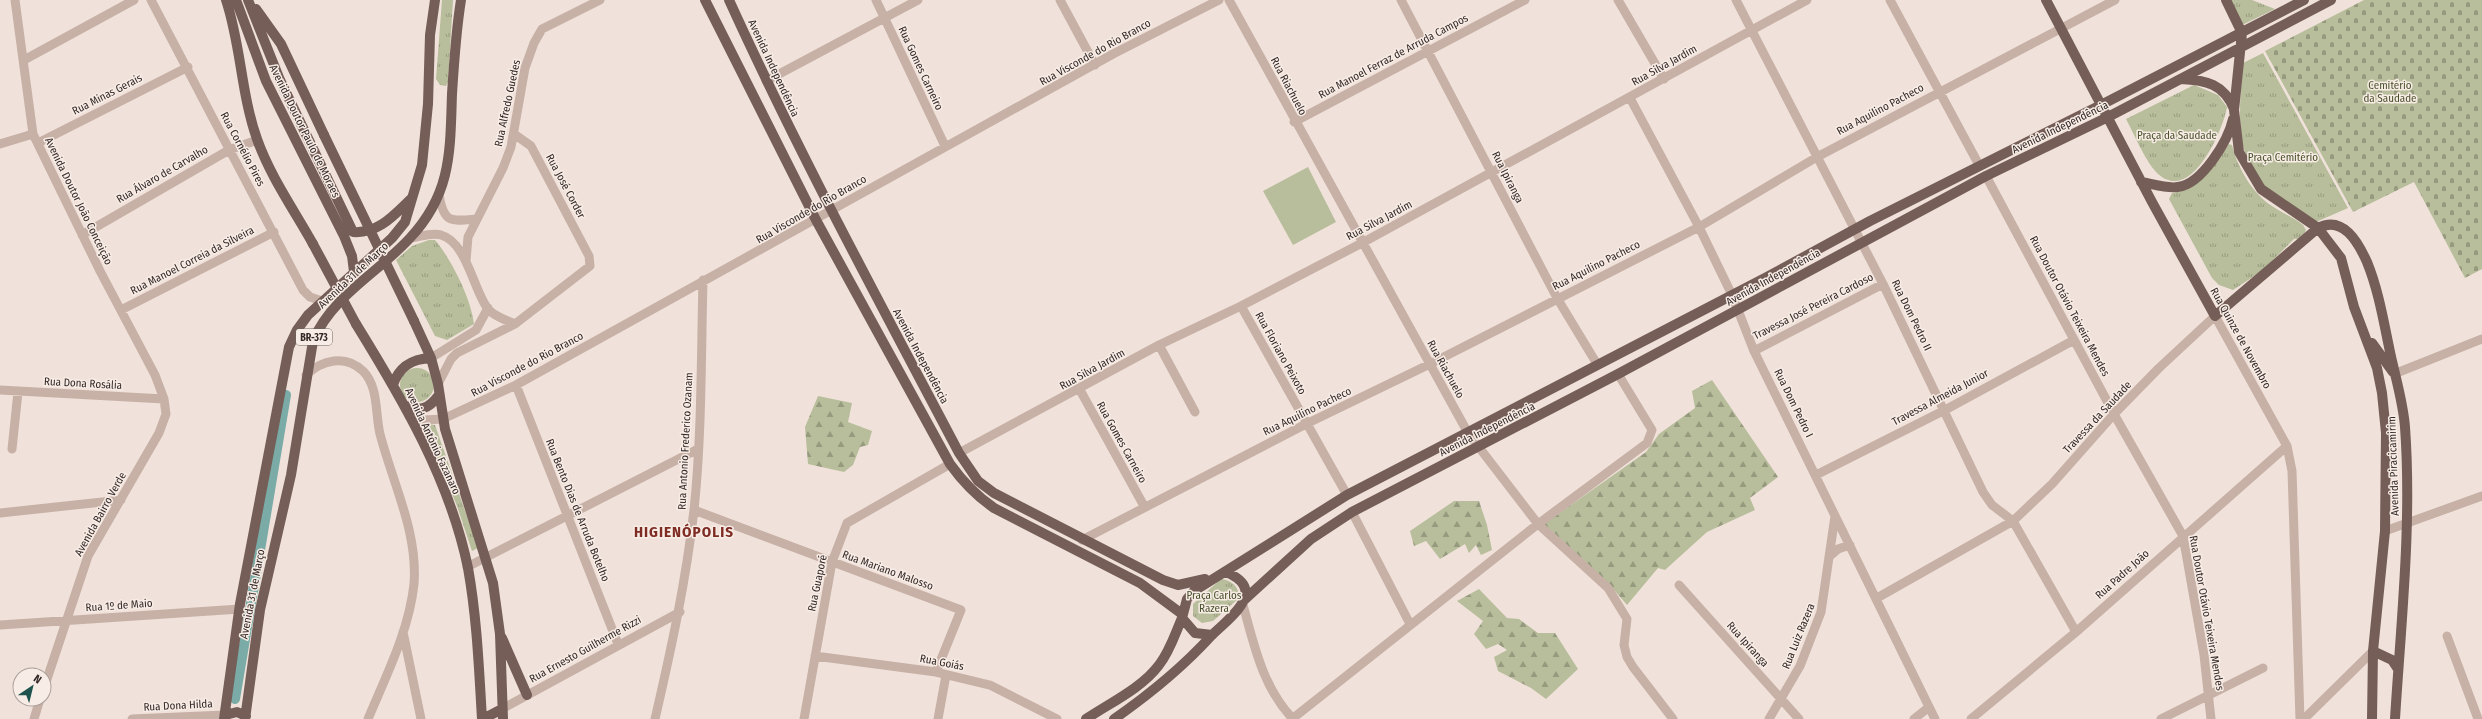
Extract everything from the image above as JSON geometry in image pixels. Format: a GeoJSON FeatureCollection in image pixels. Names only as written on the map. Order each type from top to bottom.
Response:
{"type":"FeatureCollection","features":[{"type":"Feature","properties":{"kind":"main road"},"geometry":{"type":"LineString","coordinates":[[226,0],[244,91],[257,140]]}},
{"type":"Feature","properties":{"kind":"main road","name":"Avenida Doutor Paulo de Moraes"},"geometry":{"type":"LineString","coordinates":[[236,0],[266,80],[344,236],[352,256],[354,272]]}},
{"type":"Feature","properties":{"kind":"main road","name":"Avenida Doutor Paulo de Moraes"},"geometry":{"type":"LineString","coordinates":[[249,0],[281,44],[414,321],[431,358],[438,384]]}},
{"type":"Feature","properties":{"kind":"main road","name":"Avenida Doutor Paulo de Moraes"},"geometry":{"type":"LineString","coordinates":[[249,0],[280,80],[354,232],[365,233],[383,225],[412,198]]}},
{"type":"Feature","properties":{"kind":"main road","name":"Avenida 31 de Março"},"geometry":{"type":"LineString","coordinates":[[225,717],[240,609],[289,348],[297,330],[322,301],[392,238],[405,222],[422,165],[428,104],[430,35],[435,0]]}},
{"type":"Feature","properties":{"kind":"main road","name":"Avenida 31 de Março"},"geometry":{"type":"LineString","coordinates":[[246,717],[260,610],[291,475],[312,341],[320,323],[332,310],[410,238],[439,195],[452,147],[454,62],[461,0]]}},
{"type":"Feature","properties":{"kind":"main road"},"geometry":{"type":"LineString","coordinates":[[705,0],[816,220],[950,464],[973,494],[994,508],[1140,583],[1182,616],[1195,634],[1212,635]]}},
{"type":"Feature","properties":{"kind":"main road","name":"Avenida Independência"},"geometry":{"type":"LineString","coordinates":[[729,0],[766,81],[831,211],[959,453],[978,481],[994,493],[1082,540],[1163,580],[1178,585],[1190,584],[1222,573],[1347,495],[1732,295],[1855,229],[1979,165],[2102,105],[2304,0]]}},
{"type":"Feature","properties":{"kind":"main road","name":"Rua Quinze de Novembro"},"geometry":{"type":"LineString","coordinates":[[2046,0],[2141,182],[2215,316]]}},
{"type":"Feature","properties":{"kind":"main road"},"geometry":{"type":"LineString","coordinates":[[2226,0],[2242,33]]}},
{"type":"Feature","properties":{"kind":"main road","name":"Avenida Independência"},"geometry":{"type":"LineString","coordinates":[[1243,603],[1312,538],[1352,512],[1618,374],[1986,176],[2108,118],[2179,79],[2331,0]]}},
{"type":"Feature","properties":{"kind":"main road","name":"Avenida Piracicamirim"},"geometry":{"type":"LineString","coordinates":[[2242,33],[2242,47],[2234,111],[2239,152],[2261,189],[2318,228],[2341,258],[2358,318],[2377,368],[2382,392],[2386,433],[2384,531],[2373,651],[2372,719]]}},
{"type":"Feature","properties":{"kind":"main road"},"geometry":{"type":"LineString","coordinates":[[2141,182],[2172,188],[2185,186],[2194,180],[2224,141],[2231,128],[2234,111],[2224,92],[2214,84],[2201,80],[2179,79]]}},
{"type":"Feature","properties":{"kind":"main road","name":"Avenida Antônio Fazanaro"},"geometry":{"type":"LineString","coordinates":[[257,140],[271,170],[356,324],[404,405],[434,467],[452,510],[467,567],[476,615],[482,719]]}},
{"type":"Feature","properties":{"kind":"main road","name":"Avenida Piracicamirim"},"geometry":{"type":"LineString","coordinates":[[2318,228],[2326,224],[2336,224],[2347,230],[2360,248],[2376,288],[2394,374],[2402,403],[2405,427],[2407,522],[2395,719]]}},
{"type":"Feature","properties":{"kind":"main road","name":"Travessa da Saudade"},"geometry":{"type":"LineString","coordinates":[[2215,316],[2318,228]]}},
{"type":"Feature","properties":{"kind":"main road"},"geometry":{"type":"LineString","coordinates":[[2358,318],[2394,374]]}},
{"type":"Feature","properties":{"kind":"main road"},"geometry":{"type":"LineString","coordinates":[[393,385],[398,373],[407,364],[418,359],[431,358]]}},
{"type":"Feature","properties":{"kind":"main road"},"geometry":{"type":"LineString","coordinates":[[438,384],[443,419],[493,583],[500,634],[502,714],[482,719]]}},
{"type":"Feature","properties":{"kind":"main road"},"geometry":{"type":"LineString","coordinates":[[2382,392],[2396,398],[2402,403]]}},
{"type":"Feature","properties":{"kind":"main road"},"geometry":{"type":"LineString","coordinates":[[404,405],[414,409],[423,409],[430,406],[439,395]]}},
{"type":"Feature","properties":{"kind":"main road"},"geometry":{"type":"LineString","coordinates":[[1086,719],[1144,680],[1159,666],[1171,646],[1187,599],[1194,591],[1222,573],[1241,580],[1245,587],[1243,603],[1189,661],[1150,695],[1114,719]]}},
{"type":"Feature","properties":{"kind":"main road"},"geometry":{"type":"LineString","coordinates":[[500,634],[527,695]]}},
{"type":"Feature","properties":{"kind":"main road"},"geometry":{"type":"LineString","coordinates":[[2373,651],[2392,660],[2398,669]]}},
{"type":"Feature","properties":{"kind":"main road"},"geometry":{"type":"LineString","coordinates":[[225,717],[237,712],[246,717]]}},
{"type":"Feature","properties":{"kind":"street","name":"Avenida Doutor João Conceição"},"geometry":{"type":"LineString","coordinates":[[15,0],[33,134],[82,234],[155,375],[164,399]]}},
{"type":"Feature","properties":{"kind":"street"},"geometry":{"type":"LineString","coordinates":[[24,60],[134,0]]}},
{"type":"Feature","properties":{"kind":"street","name":"Rua Cornélio Pires"},"geometry":{"type":"LineString","coordinates":[[151,0],[188,67],[229,150],[274,232],[303,290],[310,297],[322,301]]}},
{"type":"Feature","properties":{"kind":"street","name":"Rua Alfredo Guedes"},"geometry":{"type":"LineString","coordinates":[[466,261],[468,237],[503,168],[514,134],[525,68],[534,42],[542,29],[600,0]]}},
{"type":"Feature","properties":{"kind":"street","name":"Rua Gomes Carneiro"},"geometry":{"type":"LineString","coordinates":[[876,0],[946,146]]}},
{"type":"Feature","properties":{"kind":"street"},"geometry":{"type":"LineString","coordinates":[[766,81],[885,19],[918,0]]}},
{"type":"Feature","properties":{"kind":"street"},"geometry":{"type":"LineString","coordinates":[[1060,0],[1095,66]]}},
{"type":"Feature","properties":{"kind":"street","name":"Rua Visconde do Rio Branco"},"geometry":{"type":"LineString","coordinates":[[409,416],[424,420],[443,419],[516,385],[703,280],[816,220],[946,146],[1219,0]]}},
{"type":"Feature","properties":{"kind":"street","name":"Rua Riachuelo"},"geometry":{"type":"LineString","coordinates":[[1229,0],[1294,122],[1364,242],[1477,448],[1538,524],[1608,588],[1627,619],[1624,645],[1627,657],[1673,719]]}},
{"type":"Feature","properties":{"kind":"street","name":"Rua Ipiranga"},"geometry":{"type":"LineString","coordinates":[[1401,0],[1429,50],[1557,298],[1597,364]]}},
{"type":"Feature","properties":{"kind":"street","name":"Rua Manoel Ferraz de Arruda Campos"},"geometry":{"type":"LineString","coordinates":[[1294,122],[1525,0]]}},
{"type":"Feature","properties":{"kind":"street"},"geometry":{"type":"LineString","coordinates":[[1618,0],[1664,78]]}},
{"type":"Feature","properties":{"kind":"street","name":"Rua Dom Pedro II"},"geometry":{"type":"LineString","coordinates":[[1736,0],[1855,229],[1860,243],[1883,284],[1945,410],[1983,492],[1992,505],[2014,520],[2076,632]]}},
{"type":"Feature","properties":{"kind":"street","name":"Rua Silva Jardim"},"geometry":{"type":"LineString","coordinates":[[959,453],[1080,390],[1159,345],[1241,306],[1364,242],[1807,0]]}},
{"type":"Feature","properties":{"kind":"street"},"geometry":{"type":"LineString","coordinates":[[1890,0],[1979,165]]}},
{"type":"Feature","properties":{"kind":"street","name":"Rua Aquilino Pacheco"},"geometry":{"type":"LineString","coordinates":[[1082,540],[1144,506],[1306,424],[1430,364],[1699,227],[1817,157],[1939,91],[2115,0]]}},
{"type":"Feature","properties":{"kind":"street","name":"Rua Minas Gerais"},"geometry":{"type":"LineString","coordinates":[[38,143],[188,67]]}},
{"type":"Feature","properties":{"kind":"street","name":"Rua Dom Pedro I"},"geometry":{"type":"LineString","coordinates":[[1630,98],[1699,227],[1732,295],[1754,351],[1835,516],[1878,598],[1935,719]]}},
{"type":"Feature","properties":{"kind":"street"},"geometry":{"type":"LineString","coordinates":[[0,144],[33,134]]}},
{"type":"Feature","properties":{"kind":"street","name":"Rua José Corder"},"geometry":{"type":"LineString","coordinates":[[514,134],[531,146],[589,256],[590,266],[515,324]]}},
{"type":"Feature","properties":{"kind":"street","name":"Rua Álvaro de Carvalho"},"geometry":{"type":"LineString","coordinates":[[82,234],[229,150],[257,140]]}},
{"type":"Feature","properties":{"kind":"street","name":"Rua Doutor Otávio Teixeira Mendes"},"geometry":{"type":"LineString","coordinates":[[1986,176],[2114,414],[2183,536],[2209,696],[2211,719]]}},
{"type":"Feature","properties":{"kind":"street"},"geometry":{"type":"LineString","coordinates":[[439,195],[442,212],[448,219],[477,219]]}},
{"type":"Feature","properties":{"kind":"street","name":"Rua Manoel Correia da Silveira"},"geometry":{"type":"LineString","coordinates":[[121,310],[274,232]]}},
{"type":"Feature","properties":{"kind":"street"},"geometry":{"type":"LineString","coordinates":[[410,238],[441,235],[448,239],[466,261],[488,308],[496,316],[515,324]]}},
{"type":"Feature","properties":{"kind":"street","name":"Rua Antonio Frederico Ozanam"},"geometry":{"type":"LineString","coordinates":[[655,719],[680,612],[694,510],[698,449],[703,280]]}},
{"type":"Feature","properties":{"kind":"street","name":"Travessa José Pereira Cardoso"},"geometry":{"type":"LineString","coordinates":[[1754,351],[1883,284]]}},
{"type":"Feature","properties":{"kind":"street","name":"Rua Floriano Peixoto"},"geometry":{"type":"LineString","coordinates":[[1241,306],[1347,495]]}},
{"type":"Feature","properties":{"kind":"street"},"geometry":{"type":"LineString","coordinates":[[431,358],[476,330],[488,308]]}},
{"type":"Feature","properties":{"kind":"street","name":"Travessa da Saudade"},"geometry":{"type":"LineString","coordinates":[[1878,598],[2014,520],[2052,484],[2114,414],[2215,316]]}},
{"type":"Feature","properties":{"kind":"street","name":"Rua Quinze de Novembro"},"geometry":{"type":"LineString","coordinates":[[2215,316],[2287,446],[2292,471],[2300,719]]}},
{"type":"Feature","properties":{"kind":"street"},"geometry":{"type":"LineString","coordinates":[[438,384],[445,368],[457,353],[515,324]]}},
{"type":"Feature","properties":{"kind":"street"},"geometry":{"type":"LineString","coordinates":[[2394,374],[2482,339]]}},
{"type":"Feature","properties":{"kind":"street","name":"Travessa Almeida Junior"},"geometry":{"type":"LineString","coordinates":[[1816,475],[1945,410],[2074,340]]}},
{"type":"Feature","properties":{"kind":"street"},"geometry":{"type":"LineString","coordinates":[[1159,345],[1195,412]]}},
{"type":"Feature","properties":{"kind":"street"},"geometry":{"type":"LineString","coordinates":[[306,375],[325,362],[338,360],[351,363],[363,371],[371,382],[380,434],[408,523],[414,556],[414,584],[403,632],[368,719]]}},
{"type":"Feature","properties":{"kind":"street"},"geometry":{"type":"LineString","coordinates":[[1243,603],[1266,681],[1276,700],[1292,719],[1538,524],[1643,446],[1651,437],[1652,430],[1618,374]]}},
{"type":"Feature","properties":{"kind":"street","name":"Rua Bento Dias de Arruda Botelho"},"geometry":{"type":"LineString","coordinates":[[516,385],[618,644]]}},
{"type":"Feature","properties":{"kind":"street","name":"Rua Dona Rosália"},"geometry":{"type":"LineString","coordinates":[[0,390],[164,399]]}},
{"type":"Feature","properties":{"kind":"street","name":"Rua Gomes Carneiro"},"geometry":{"type":"LineString","coordinates":[[1080,390],[1144,506]]}},
{"type":"Feature","properties":{"kind":"street"},"geometry":{"type":"LineString","coordinates":[[12,449],[18,392]]}},
{"type":"Feature","properties":{"kind":"street","name":"Avenida Bairro Verde"},"geometry":{"type":"LineString","coordinates":[[51,667],[88,556],[159,433],[166,414],[164,399]]}},
{"type":"Feature","properties":{"kind":"street","name":"Rua Padre João"},"geometry":{"type":"LineString","coordinates":[[1971,719],[2076,632],[2183,536],[2287,446]]}},
{"type":"Feature","properties":{"kind":"street"},"geometry":{"type":"LineString","coordinates":[[467,567],[568,517],[698,449]]}},
{"type":"Feature","properties":{"kind":"street","name":"Rua Guaporé"},"geometry":{"type":"LineString","coordinates":[[804,719],[832,562],[847,523],[950,464]]}},
{"type":"Feature","properties":{"kind":"street"},"geometry":{"type":"LineString","coordinates":[[2384,531],[2482,496]]}},
{"type":"Feature","properties":{"kind":"street"},"geometry":{"type":"LineString","coordinates":[[0,512],[121,500]]}},
{"type":"Feature","properties":{"kind":"street","name":"Rua Mariano Malosso"},"geometry":{"type":"LineString","coordinates":[[694,510],[961,610],[936,672]]}},
{"type":"Feature","properties":{"kind":"street"},"geometry":{"type":"LineString","coordinates":[[1352,512],[1410,624]]}},
{"type":"Feature","properties":{"kind":"street","name":"Rua Luiz Razera"},"geometry":{"type":"LineString","coordinates":[[1769,719],[1800,666],[1821,612],[1831,555],[1835,516]]}},
{"type":"Feature","properties":{"kind":"street"},"geometry":{"type":"LineString","coordinates":[[1831,555],[1838,548],[1850,545]]}},
{"type":"Feature","properties":{"kind":"street","name":"Rua Ipiranga"},"geometry":{"type":"LineString","coordinates":[[1679,585],[1782,698],[1799,719]]}},
{"type":"Feature","properties":{"kind":"street","name":"Rua 1º de Maio"},"geometry":{"type":"LineString","coordinates":[[0,625],[240,609]]}},
{"type":"Feature","properties":{"kind":"street","name":"Rua Ernesto Guilherme Rizzi"},"geometry":{"type":"LineString","coordinates":[[502,714],[527,695],[618,644],[680,612]]}},
{"type":"Feature","properties":{"kind":"street"},"geometry":{"type":"LineString","coordinates":[[403,632],[421,719]]}},
{"type":"Feature","properties":{"kind":"street"},"geometry":{"type":"LineString","coordinates":[[2447,636],[2478,719]]}},
{"type":"Feature","properties":{"kind":"street"},"geometry":{"type":"LineString","coordinates":[[2304,719],[2373,651]]}},
{"type":"Feature","properties":{"kind":"street","name":"Rua Goiás"},"geometry":{"type":"LineString","coordinates":[[815,656],[936,672],[990,685],[1057,719]]}},
{"type":"Feature","properties":{"kind":"street"},"geometry":{"type":"LineString","coordinates":[[2161,719],[2263,668]]}},
{"type":"Feature","properties":{"kind":"street"},"geometry":{"type":"LineString","coordinates":[[938,719],[946,674]]}},
{"type":"Feature","properties":{"kind":"street"},"geometry":{"type":"LineString","coordinates":[[34,719],[38,707]]}},
{"type":"Feature","properties":{"kind":"street"},"geometry":{"type":"LineString","coordinates":[[1914,719],[1929,707]]}},
{"type":"Feature","properties":{"kind":"street","name":"Rua Dona Hilda"},"geometry":{"type":"LineString","coordinates":[[132,719],[225,717]]}},
{"type":"Feature","properties":{"kind":"green space"},"geometry":{"type":"Polygon","coordinates":[[[442,0],[453,0],[448,82],[446,86],[440,85],[436,79],[442,0]]]}},
{"type":"Feature","properties":{"kind":"green space"},"geometry":{"type":"Polygon","coordinates":[[[2230,0],[2252,0],[2275,9],[2242,25],[2230,0]]]}},
{"type":"Feature","properties":{"kind":"green space","name":"Cemitério da Saudade"},"geometry":{"type":"Polygon","coordinates":[[[2364,0],[2482,0],[2482,269],[2465,278],[2414,182],[2353,212],[2265,51],[2364,0]]]}},
{"type":"Feature","properties":{"kind":"green space","name":"Praça Cemitério"},"geometry":{"type":"Polygon","coordinates":[[[2263,53],[2348,208],[2316,222],[2266,188],[2252,170],[2246,156],[2240,126],[2243,63],[2263,53]]]}},
{"type":"Feature","properties":{"kind":"green space","name":"Praça da Saudade"},"geometry":{"type":"Polygon","coordinates":[[[2194,85],[2218,95],[2227,107],[2219,132],[2203,162],[2192,173],[2181,180],[2169,180],[2156,172],[2152,167],[2126,119],[2194,85]]]}},
{"type":"Feature","properties":{"kind":"green space"},"geometry":{"type":"Polygon","coordinates":[[[2228,144],[2232,145],[2237,161],[2246,178],[2262,199],[2295,219],[2303,225],[2306,230],[2302,239],[2294,239],[2262,271],[2233,290],[2219,285],[2212,278],[2169,199],[2172,193],[2191,187],[2206,176],[2218,161],[2228,144]]]}},
{"type":"Feature","properties":{"kind":"green space"},"geometry":{"type":"Polygon","coordinates":[[[1308,167],[1336,222],[1293,245],[1263,191],[1308,167]]]}},
{"type":"Feature","properties":{"kind":"green space"},"geometry":{"type":"Polygon","coordinates":[[[429,240],[435,240],[454,268],[465,291],[474,324],[447,340],[435,336],[396,260],[412,246],[429,240]]]}},
{"type":"Feature","properties":{"kind":"green space"},"geometry":{"type":"Polygon","coordinates":[[[414,368],[420,368],[429,373],[433,379],[433,391],[429,397],[420,402],[414,402],[405,397],[400,388],[400,382],[405,373],[414,368]]]}},
{"type":"Feature","properties":{"kind":"green space"},"geometry":{"type":"Polygon","coordinates":[[[1712,380],[1778,477],[1750,498],[1755,510],[1707,532],[1665,570],[1658,568],[1627,605],[1608,583],[1544,524],[1646,452],[1659,434],[1695,408],[1692,391],[1712,380]]]}},
{"type":"Feature","properties":{"kind":"green space"},"geometry":{"type":"Polygon","coordinates":[[[818,396],[852,403],[848,422],[872,431],[868,445],[860,447],[853,465],[844,472],[808,464],[805,427],[818,396]]]}},
{"type":"Feature","properties":{"kind":"green space"},"geometry":{"type":"Polygon","coordinates":[[[427,424],[435,425],[478,548],[472,551],[457,506],[426,431],[427,424]]]}},
{"type":"Feature","properties":{"kind":"green space"},"geometry":{"type":"Polygon","coordinates":[[[1454,501],[1479,501],[1487,525],[1492,550],[1481,555],[1476,545],[1469,553],[1465,544],[1440,559],[1426,541],[1414,546],[1410,531],[1454,501]]]}},
{"type":"Feature","properties":{"kind":"green space","name":"Praça Carlos Razera"},"geometry":{"type":"Polygon","coordinates":[[[1221,579],[1232,583],[1237,588],[1239,595],[1238,599],[1213,621],[1202,623],[1193,616],[1193,604],[1221,579]]]}},
{"type":"Feature","properties":{"kind":"green space"},"geometry":{"type":"Polygon","coordinates":[[[1479,589],[1507,618],[1519,619],[1538,633],[1555,633],[1578,669],[1546,699],[1531,688],[1498,671],[1494,657],[1507,650],[1498,644],[1486,649],[1474,634],[1483,621],[1457,601],[1479,589]]]}},
{"type":"Feature","properties":{"kind":"waterway"},"geometry":{"type":"LineString","coordinates":[[235,699],[286,395]]}},
{"type":"Feature","properties":{"kind":"district","name":"HIGIENÓPOLIS"},"geometry":{"type":"Point","coordinates":[684,532]}}]}
